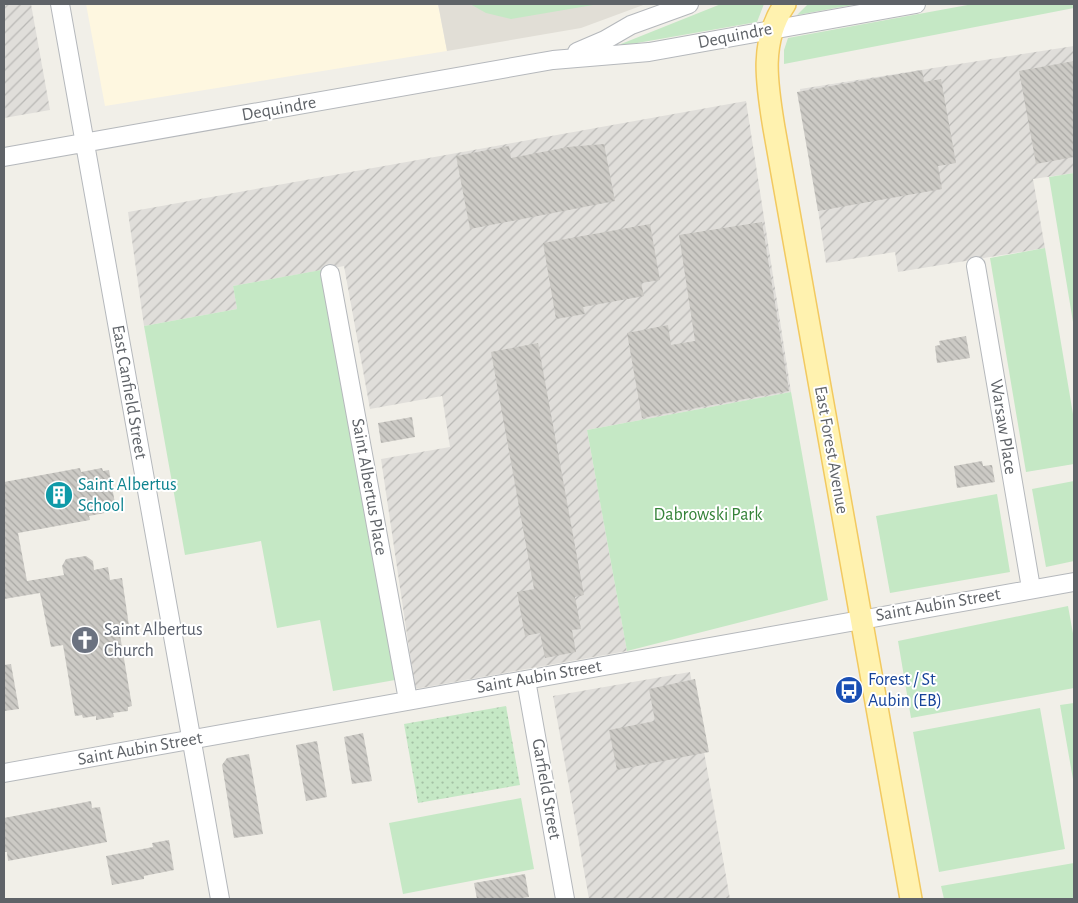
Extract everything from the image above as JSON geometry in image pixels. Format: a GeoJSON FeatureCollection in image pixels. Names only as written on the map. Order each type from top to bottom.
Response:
{"type":"FeatureCollection","features":[{"type":"Feature","properties":{"kind":"main road","name":"East Forest Avenue"},"geometry":{"type":"LineString","coordinates":[[786,4],[772,29],[767,52],[767,79],[771,110],[911,899]]}},
{"type":"Feature","properties":{"kind":"street","name":"East Canfield Street"},"geometry":{"type":"LineString","coordinates":[[60,4],[220,899]]}},
{"type":"Feature","properties":{"kind":"street","name":"Dequindre"},"geometry":{"type":"LineString","coordinates":[[553,60],[589,48],[631,25],[689,4]]}},
{"type":"Feature","properties":{"kind":"street","name":"Dequindre"},"geometry":{"type":"LineString","coordinates":[[4,157],[553,60],[649,52],[916,4]]}},
{"type":"Feature","properties":{"kind":"street","name":"Warsaw Place"},"geometry":{"type":"LineString","coordinates":[[976,266],[1031,588]]}},
{"type":"Feature","properties":{"kind":"street","name":"Saint Albertus Place"},"geometry":{"type":"LineString","coordinates":[[330,274],[408,700]]}},
{"type":"Feature","properties":{"kind":"street","name":"Saint Aubin Street"},"geometry":{"type":"LineString","coordinates":[[4,773],[1031,588],[1074,582]]}},
{"type":"Feature","properties":{"kind":"street","name":"Garfield Street"},"geometry":{"type":"LineString","coordinates":[[526,680],[565,899]]}},
{"type":"Feature","properties":{"kind":"shaded area"},"geometry":{"type":"Polygon","coordinates":[[[4,4],[31,4],[50,110],[4,118],[4,4]]]}},
{"type":"Feature","properties":{"kind":"shaded area"},"geometry":{"type":"Polygon","coordinates":[[[86,4],[438,4],[447,51],[105,106],[86,4]]]}},
{"type":"Feature","properties":{"kind":"shaded area"},"geometry":{"type":"Polygon","coordinates":[[[438,4],[646,4],[581,28],[447,51],[438,4]]]}},
{"type":"Feature","properties":{"kind":"shaded area"},"geometry":{"type":"Polygon","coordinates":[[[1074,46],[1074,173],[1033,179],[1045,248],[898,272],[895,252],[826,263],[800,89],[1074,46]]]}},
{"type":"Feature","properties":{"kind":"shaded area"},"geometry":{"type":"Polygon","coordinates":[[[746,101],[791,392],[587,430],[627,651],[415,689],[381,459],[450,447],[442,396],[370,409],[344,266],[233,286],[237,309],[144,326],[128,212],[746,101]]]}},
{"type":"Feature","properties":{"kind":"shaded area"},"geometry":{"type":"Polygon","coordinates":[[[690,672],[730,899],[589,899],[553,696],[690,672]]]}},
{"type":"Feature","properties":{"kind":"green space"},"geometry":{"type":"Polygon","coordinates":[[[470,4],[599,4],[511,19],[486,13],[470,4]]]}},
{"type":"Feature","properties":{"kind":"green space"},"geometry":{"type":"Polygon","coordinates":[[[721,4],[764,4],[757,22],[620,46],[621,44],[721,4]]]}},
{"type":"Feature","properties":{"kind":"green space"},"geometry":{"type":"Polygon","coordinates":[[[808,4],[858,4],[797,15],[808,4]]]}},
{"type":"Feature","properties":{"kind":"green space"},"geometry":{"type":"Polygon","coordinates":[[[973,4],[1074,4],[1074,8],[784,64],[784,50],[788,38],[973,4]]]}},
{"type":"Feature","properties":{"kind":"green space"},"geometry":{"type":"Polygon","coordinates":[[[1074,173],[1074,328],[1049,177],[1074,173]]]}},
{"type":"Feature","properties":{"kind":"green space"},"geometry":{"type":"Polygon","coordinates":[[[1045,248],[1074,420],[1074,464],[1026,472],[990,258],[1045,248]]]}},
{"type":"Feature","properties":{"kind":"green space"},"geometry":{"type":"Polygon","coordinates":[[[321,270],[395,680],[333,691],[320,620],[277,628],[261,541],[185,555],[144,326],[237,309],[233,286],[321,270]]]}},
{"type":"Feature","properties":{"kind":"green space","name":"Dabrowski Park"},"geometry":{"type":"Polygon","coordinates":[[[791,392],[828,600],[627,651],[587,430],[791,392]]]}},
{"type":"Feature","properties":{"kind":"green space"},"geometry":{"type":"Polygon","coordinates":[[[1074,481],[1074,561],[1046,567],[1032,489],[1074,481]]]}},
{"type":"Feature","properties":{"kind":"green space"},"geometry":{"type":"Polygon","coordinates":[[[997,494],[1010,572],[890,593],[876,516],[997,494]]]}},
{"type":"Feature","properties":{"kind":"green space"},"geometry":{"type":"Polygon","coordinates":[[[1068,606],[1074,639],[1074,688],[911,718],[898,641],[1068,606]]]}},
{"type":"Feature","properties":{"kind":"green space"},"geometry":{"type":"Polygon","coordinates":[[[1074,703],[1074,785],[1060,705],[1074,703]]]}},
{"type":"Feature","properties":{"kind":"green space"},"geometry":{"type":"Polygon","coordinates":[[[506,706],[520,785],[418,803],[404,724],[506,706]]]}},
{"type":"Feature","properties":{"kind":"green space"},"geometry":{"type":"Polygon","coordinates":[[[1040,708],[1065,849],[939,872],[913,732],[1040,708]]]}},
{"type":"Feature","properties":{"kind":"green space"},"geometry":{"type":"Polygon","coordinates":[[[521,798],[534,869],[403,894],[389,823],[521,798]]]}},
{"type":"Feature","properties":{"kind":"green space"},"geometry":{"type":"Polygon","coordinates":[[[1074,863],[1074,899],[944,899],[941,886],[1074,863]]]}},
{"type":"Feature","properties":{"kind":"building"},"geometry":{"type":"Polygon","coordinates":[[[1074,61],[1074,157],[1036,164],[1019,71],[1074,61]]]}},
{"type":"Feature","properties":{"kind":"building"},"geometry":{"type":"Polygon","coordinates":[[[922,70],[924,82],[941,79],[956,163],[938,166],[942,189],[818,211],[797,92],[922,70]]]}},
{"type":"Feature","properties":{"kind":"building"},"geometry":{"type":"Polygon","coordinates":[[[604,144],[615,201],[470,229],[456,156],[509,146],[511,158],[568,147],[604,144]]]}},
{"type":"Feature","properties":{"kind":"building"},"geometry":{"type":"Polygon","coordinates":[[[762,222],[789,391],[642,418],[627,333],[668,325],[671,345],[695,341],[679,235],[762,222]]]}},
{"type":"Feature","properties":{"kind":"building"},"geometry":{"type":"Polygon","coordinates":[[[650,224],[660,280],[641,283],[644,296],[583,307],[585,314],[556,319],[543,243],[650,224]]]}},
{"type":"Feature","properties":{"kind":"building"},"geometry":{"type":"Polygon","coordinates":[[[966,336],[970,358],[937,363],[935,346],[940,345],[939,341],[966,336]]]}},
{"type":"Feature","properties":{"kind":"building"},"geometry":{"type":"Polygon","coordinates":[[[538,343],[584,595],[575,597],[581,629],[572,630],[576,652],[545,658],[540,633],[525,636],[517,592],[534,589],[491,352],[538,343]]]}},
{"type":"Feature","properties":{"kind":"building"},"geometry":{"type":"Polygon","coordinates":[[[412,417],[415,437],[381,443],[378,423],[412,417]]]}},
{"type":"Feature","properties":{"kind":"building"},"geometry":{"type":"Polygon","coordinates":[[[982,461],[983,466],[992,465],[995,482],[957,488],[954,466],[982,461]]]}},
{"type":"Feature","properties":{"kind":"building"},"geometry":{"type":"Polygon","coordinates":[[[80,468],[81,472],[102,468],[103,471],[109,470],[116,509],[89,516],[90,520],[18,533],[27,581],[64,575],[62,566],[66,559],[86,556],[93,561],[94,570],[108,567],[110,580],[122,578],[130,633],[120,635],[132,706],[128,707],[128,711],[113,713],[114,717],[96,720],[96,716],[83,718],[82,715],[75,716],[63,645],[51,647],[40,593],[4,599],[4,482],[80,468]]]}},
{"type":"Feature","properties":{"kind":"building"},"geometry":{"type":"Polygon","coordinates":[[[11,664],[19,709],[4,711],[4,665],[11,664]]]}},
{"type":"Feature","properties":{"kind":"building"},"geometry":{"type":"Polygon","coordinates":[[[695,679],[709,752],[617,770],[609,730],[655,721],[649,689],[695,679]]]}},
{"type":"Feature","properties":{"kind":"building"},"geometry":{"type":"Polygon","coordinates":[[[363,733],[372,781],[352,784],[344,737],[363,733]]]}},
{"type":"Feature","properties":{"kind":"building"},"geometry":{"type":"Polygon","coordinates":[[[317,741],[327,797],[306,801],[296,745],[317,741]]]}},
{"type":"Feature","properties":{"kind":"building"},"geometry":{"type":"Polygon","coordinates":[[[249,754],[263,834],[234,838],[222,765],[227,758],[249,754]]]}},
{"type":"Feature","properties":{"kind":"building"},"geometry":{"type":"Polygon","coordinates":[[[91,801],[92,808],[100,807],[107,842],[8,861],[7,852],[4,852],[4,818],[91,801]]]}},
{"type":"Feature","properties":{"kind":"building"},"geometry":{"type":"Polygon","coordinates":[[[169,840],[174,870],[144,876],[144,879],[112,885],[106,856],[153,847],[152,843],[169,840]]]}},
{"type":"Feature","properties":{"kind":"building"},"geometry":{"type":"Polygon","coordinates":[[[525,874],[529,897],[477,899],[474,883],[525,874]]]}},
{"type":"Feature","properties":{"kind":"place","name":"Saint Albertus School"},"geometry":{"type":"Point","coordinates":[59,495]}},
{"type":"Feature","properties":{"kind":"place","name":"Saint Albertus Church"},"geometry":{"type":"Point","coordinates":[85,640]}},
{"type":"Feature","properties":{"kind":"place","name":"Forest / St Aubin (EB)"},"geometry":{"type":"Point","coordinates":[849,690]}}]}
